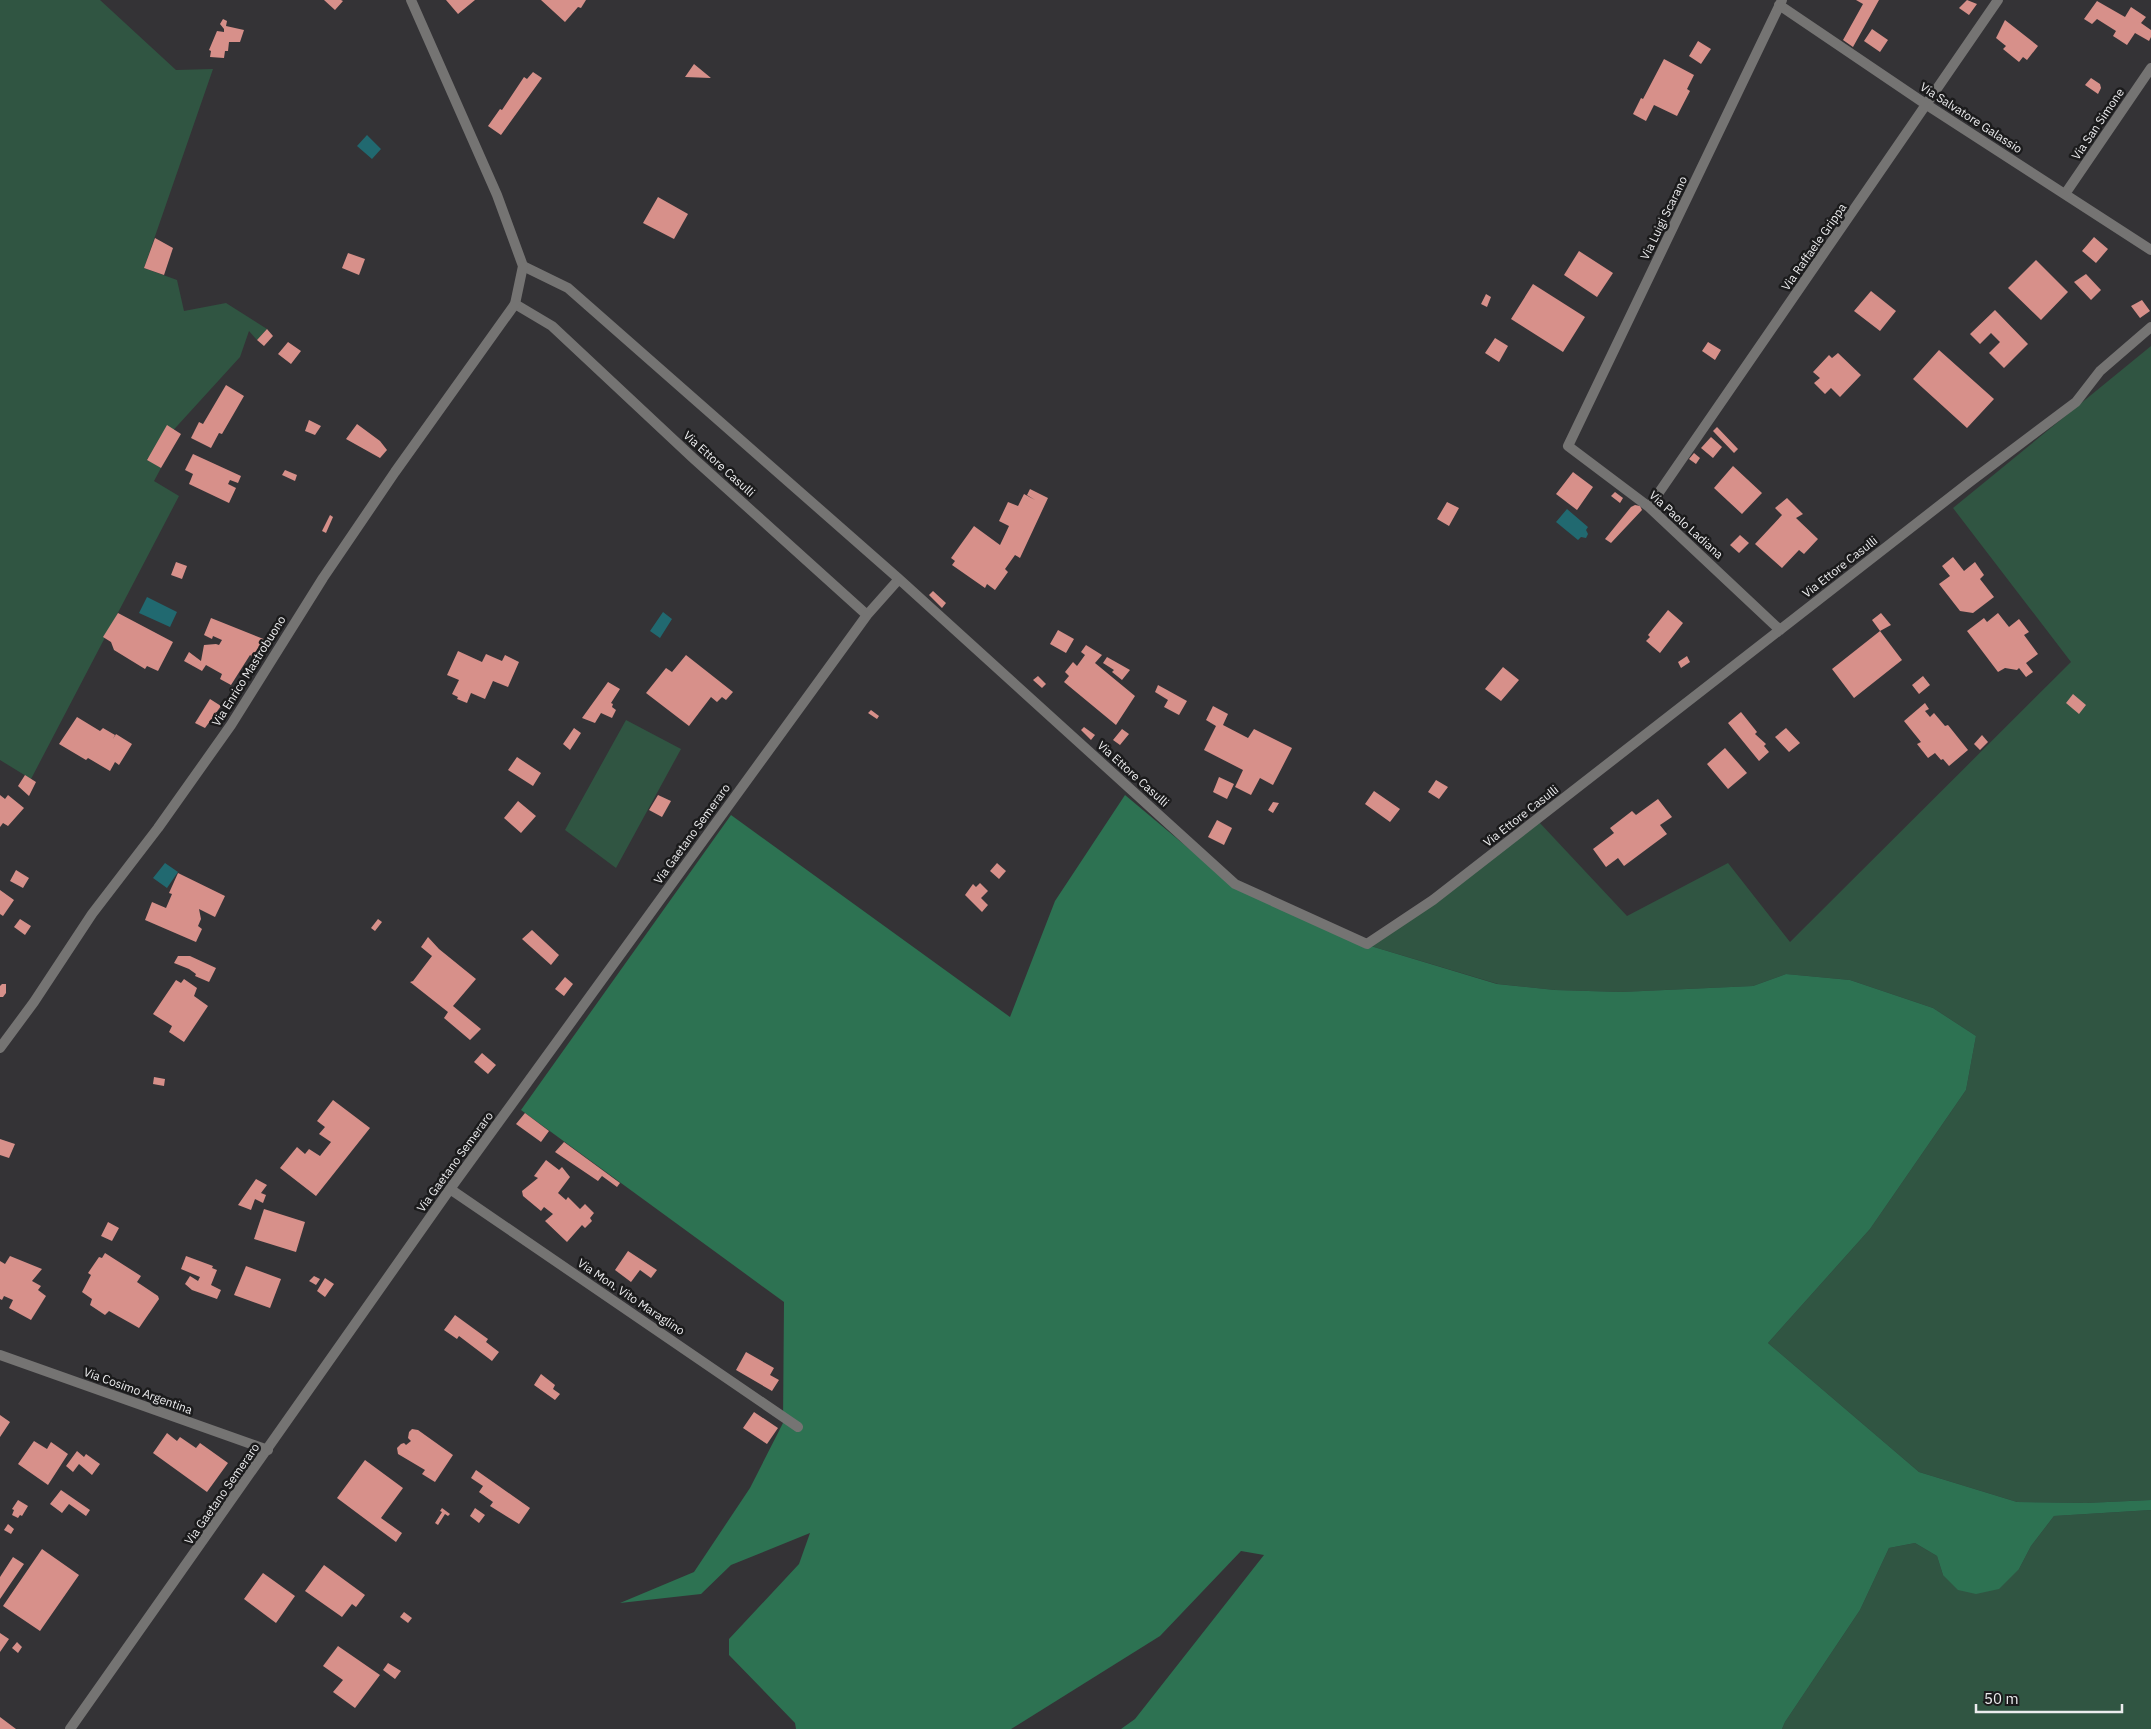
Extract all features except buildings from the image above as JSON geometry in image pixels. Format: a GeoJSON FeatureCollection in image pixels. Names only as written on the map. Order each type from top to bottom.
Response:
{"type":"FeatureCollection","features":[{"type":"Feature","properties":{"kind":"street"},"geometry":{"type":"LineString","coordinates":[[411,0],[497,195],[523,266],[515,304]]}},
{"type":"Feature","properties":{"kind":"street","name":"Via Raffaele Grippa"},"geometry":{"type":"LineString","coordinates":[[1649,507],[1998,0]]}},
{"type":"Feature","properties":{"kind":"street","name":"Via Salvatore Galassio"},"geometry":{"type":"LineString","coordinates":[[1780,2],[1927,105],[2151,250]]}},
{"type":"Feature","properties":{"kind":"street","name":"Via Luigi Scarano"},"geometry":{"type":"LineString","coordinates":[[1568,446],[1780,2]]}},
{"type":"Feature","properties":{"kind":"street","name":"Via San Simone"},"geometry":{"type":"LineString","coordinates":[[2065,194],[2151,68]]}},
{"type":"Feature","properties":{"kind":"street","name":"Via Ettore Casulli"},"geometry":{"type":"LineString","coordinates":[[523,266],[568,288],[899,579],[1236,884],[1368,944],[1433,900],[1971,481],[2076,402],[2100,370],[2151,327]]}},
{"type":"Feature","properties":{"kind":"street","name":"Via Ettore Casulli"},"geometry":{"type":"LineString","coordinates":[[515,304],[552,326],[693,458],[867,615]]}},
{"type":"Feature","properties":{"kind":"street","name":"Via Enrico Mastrobuono"},"geometry":{"type":"LineString","coordinates":[[0,1048],[34,1002],[92,914],[158,828],[231,725],[328,569],[515,304]]}},
{"type":"Feature","properties":{"kind":"street","name":"Via Paolo Ladiana"},"geometry":{"type":"LineString","coordinates":[[1568,446],[1649,507],[1780,630]]}},
{"type":"Feature","properties":{"kind":"street"},"geometry":{"type":"LineString","coordinates":[[867,615],[899,579]]}},
{"type":"Feature","properties":{"kind":"street","name":"Via Gaetano Semeraro"},"geometry":{"type":"LineString","coordinates":[[70,1729],[450,1189],[867,615]]}},
{"type":"Feature","properties":{"kind":"street","name":"Via Mon. Vito Maraglino"},"geometry":{"type":"LineString","coordinates":[[450,1189],[798,1427]]}},
{"type":"Feature","properties":{"kind":"street","name":"Via Cosimo Argentina"},"geometry":{"type":"LineString","coordinates":[[0,1355],[268,1450]]}},
{"type":"Feature","properties":{"kind":"green space"},"geometry":{"type":"Polygon","coordinates":[[[0,0],[100,0],[176,70],[213,69],[144,268],[177,280],[184,311],[226,303],[267,329],[257,340],[249,331],[240,357],[147,459],[161,468],[154,481],[179,496],[31,779],[0,760],[0,0]]]}},
{"type":"Feature","properties":{"kind":"green space"},"geometry":{"type":"Polygon","coordinates":[[[2151,346],[2151,1500],[2086,1503],[2017,1502],[1919,1472],[1768,1343],[1870,1229],[1966,1090],[1976,1036],[1933,1008],[1850,980],[1786,974],[1753,986],[1621,992],[1555,990],[1498,984],[1364,944],[1539,822],[1627,916],[1728,863],[1790,942],[2071,662],[1953,508],[2151,346]]]}},
{"type":"Feature","properties":{"kind":"green space"},"geometry":{"type":"Polygon","coordinates":[[[626,720],[681,749],[616,868],[565,830],[626,720]]]}},
{"type":"Feature","properties":{"kind":"green space"},"geometry":{"type":"Polygon","coordinates":[[[1125,795],[1236,888],[1364,944],[1497,984],[1555,990],[1621,992],[1753,986],[1786,974],[1850,980],[1933,1008],[1976,1036],[1966,1090],[1870,1229],[1768,1343],[1919,1472],[2017,1502],[2086,1503],[2151,1500],[2151,1510],[2054,1516],[2031,1546],[2019,1569],[1999,1589],[1976,1594],[1958,1590],[1943,1575],[1937,1556],[1915,1543],[1889,1548],[1860,1610],[1782,1729],[1121,1729],[1135,1719],[1264,1555],[1241,1551],[1160,1636],[1011,1729],[796,1729],[795,1723],[729,1655],[729,1639],[799,1564],[810,1533],[731,1565],[701,1594],[620,1603],[694,1572],[750,1488],[783,1423],[784,1302],[521,1110],[731,815],[1010,1017],[1055,901],[1125,795]]]}},
{"type":"Feature","properties":{"kind":"green space"},"geometry":{"type":"Polygon","coordinates":[[[2151,1510],[2151,1729],[1782,1729],[1860,1610],[1889,1548],[1915,1543],[1937,1556],[1943,1575],[2019,1569],[2031,1546],[2054,1516],[2151,1510]]]}},
{"type":"Feature","properties":{"kind":"water"},"geometry":{"type":"Polygon","coordinates":[[[367,135],[381,149],[372,159],[357,146],[367,135]]]}},
{"type":"Feature","properties":{"kind":"water"},"geometry":{"type":"Polygon","coordinates":[[[1567,509],[1588,527],[1586,538],[1581,537],[1578,540],[1556,522],[1567,509]]]}},
{"type":"Feature","properties":{"kind":"water"},"geometry":{"type":"Polygon","coordinates":[[[147,597],[177,612],[170,627],[139,613],[147,597]]]}},
{"type":"Feature","properties":{"kind":"water"},"geometry":{"type":"Polygon","coordinates":[[[663,612],[672,619],[660,638],[650,631],[663,612]]]}},
{"type":"Feature","properties":{"kind":"water"},"geometry":{"type":"Polygon","coordinates":[[[165,863],[178,872],[167,888],[153,878],[165,863]]]}}]}
